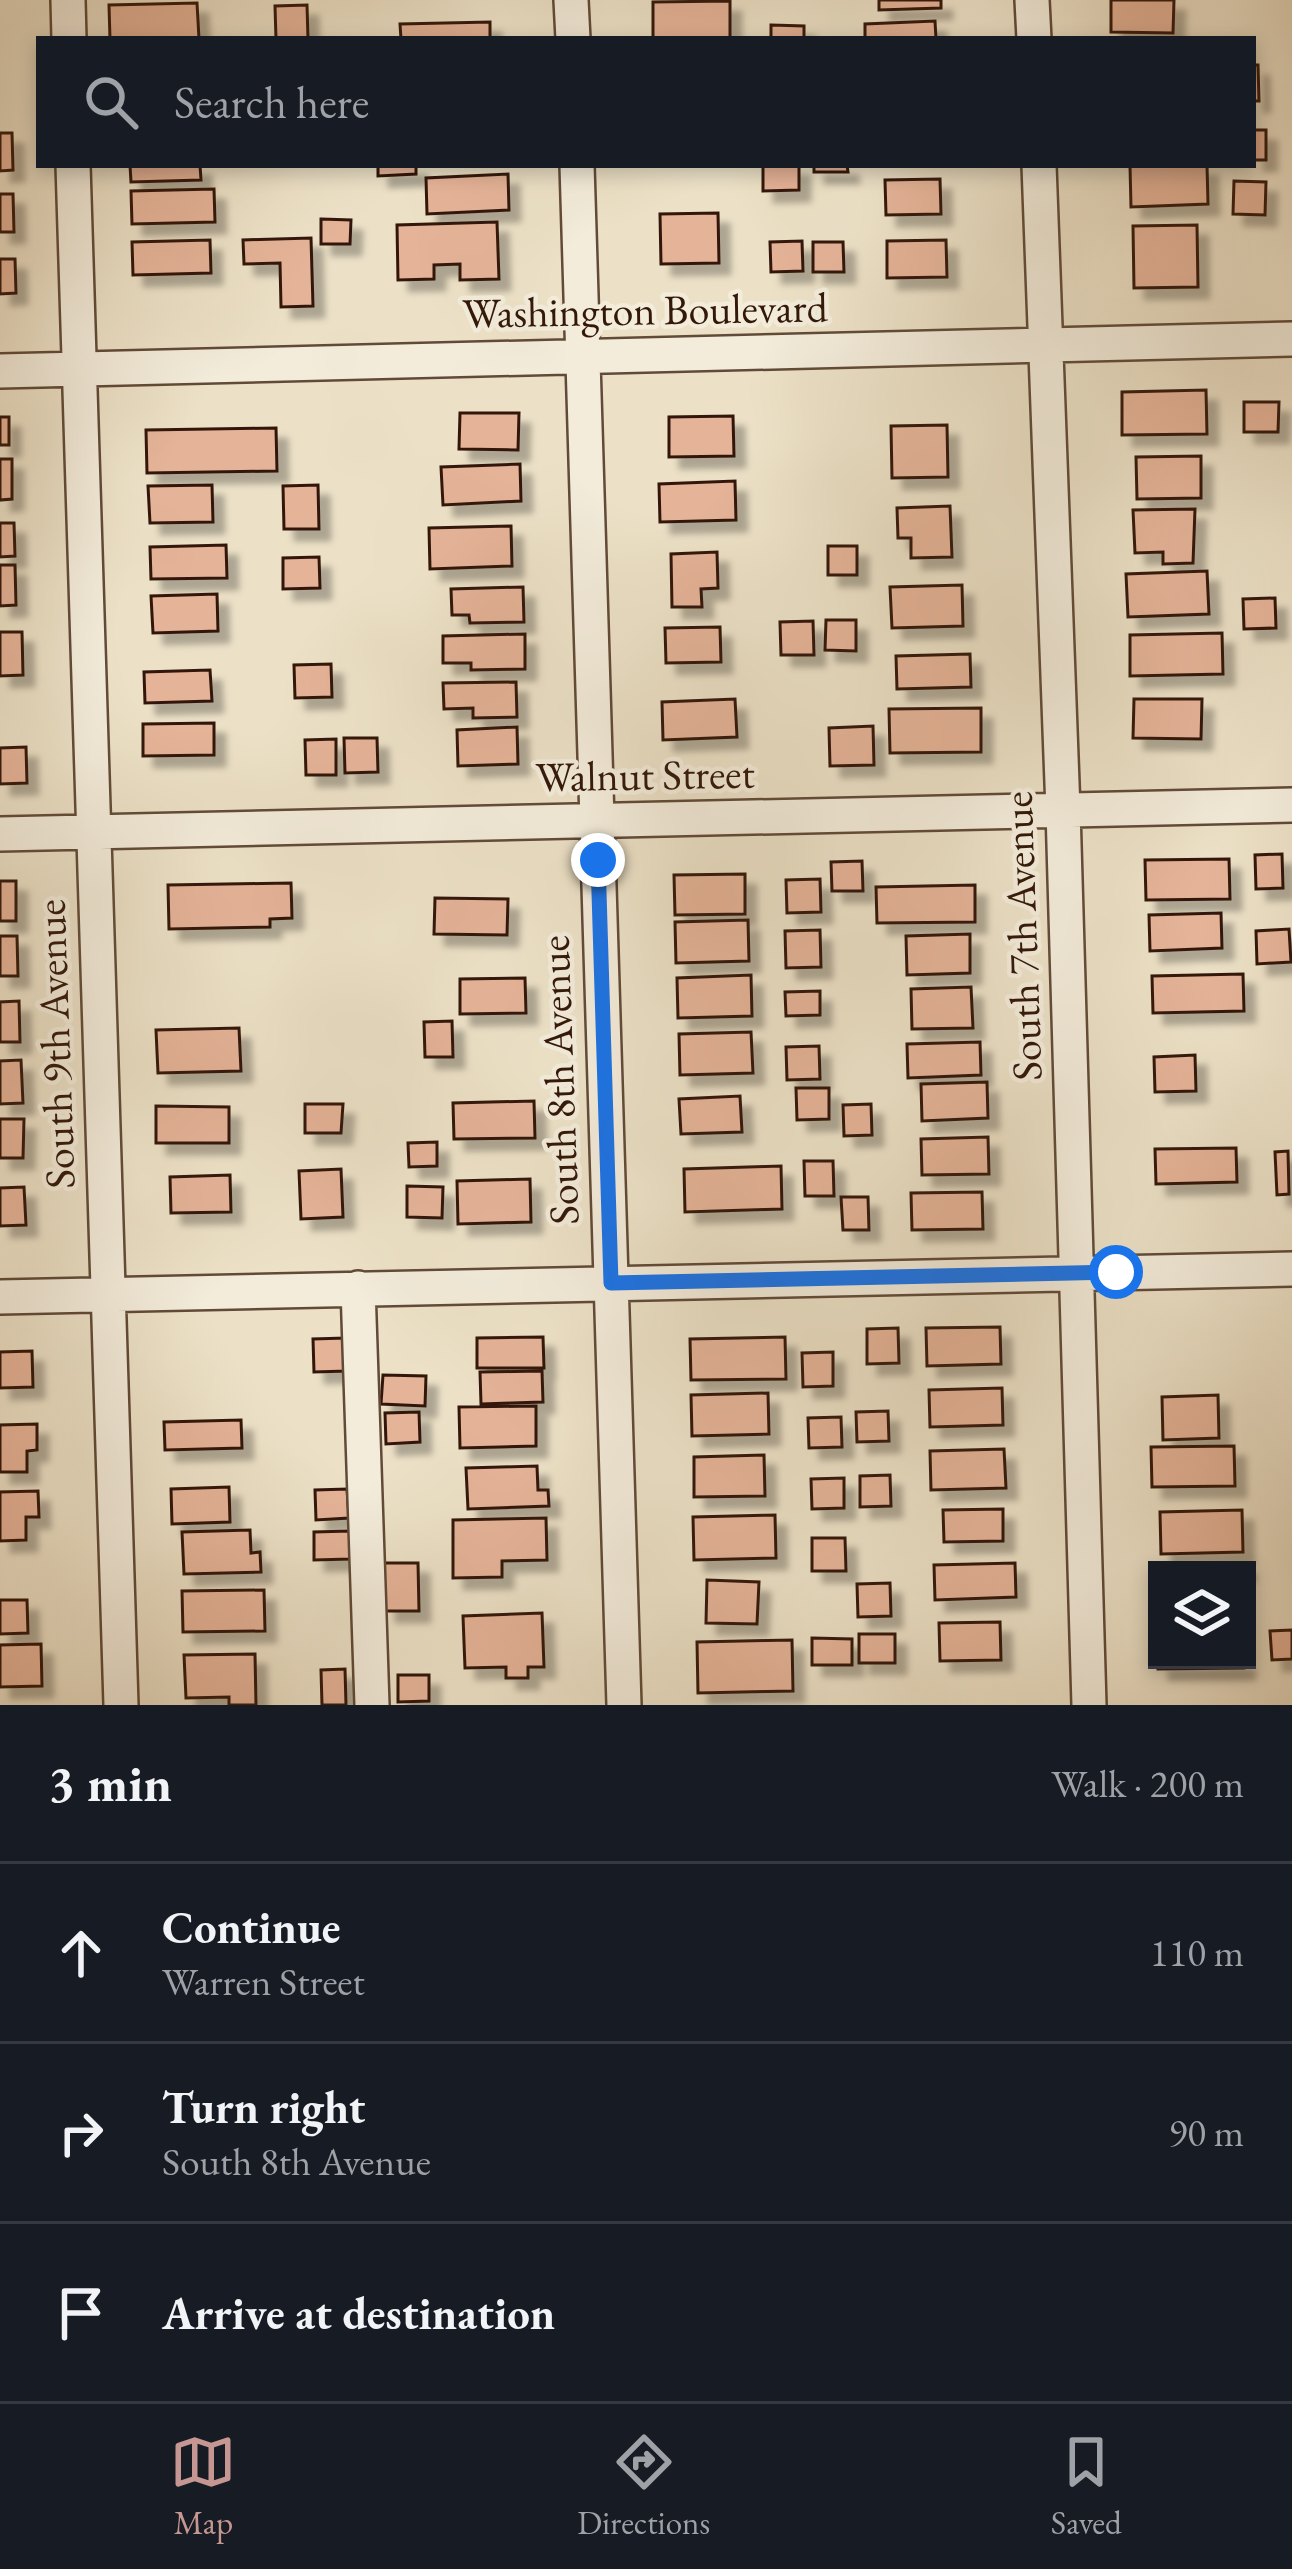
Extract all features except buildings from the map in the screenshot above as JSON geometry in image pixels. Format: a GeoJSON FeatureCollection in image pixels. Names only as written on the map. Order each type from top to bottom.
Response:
{"type":"FeatureCollection","features":[{"type":"Feature","properties":{"kind":"street"},"geometry":{"type":"LineString","coordinates":[[68,0],[69,36]]}},
{"type":"Feature","properties":{"kind":"street"},"geometry":{"type":"LineString","coordinates":[[572,0],[573,36]]}},
{"type":"Feature","properties":{"kind":"street"},"geometry":{"type":"LineString","coordinates":[[1032,0],[1034,36]]}},
{"type":"Feature","properties":{"kind":"street","name":"South 9th Avenue"},"geometry":{"type":"LineString","coordinates":[[73,168],[121,1705]]}},
{"type":"Feature","properties":{"kind":"street","name":"South 8th Avenue"},"geometry":{"type":"LineString","coordinates":[[577,168],[624,1705]]}},
{"type":"Feature","properties":{"kind":"street","name":"South 7th Avenue"},"geometry":{"type":"LineString","coordinates":[[1039,168],[1089,1705]]}},
{"type":"Feature","properties":{"kind":"street","name":"Washington Boulevard"},"geometry":{"type":"LineString","coordinates":[[0,371],[1292,339]]}},
{"type":"Feature","properties":{"kind":"street","name":"Walnut Street"},"geometry":{"type":"LineString","coordinates":[[0,835],[1292,805]]}},
{"type":"Feature","properties":{"kind":"street"},"geometry":{"type":"LineString","coordinates":[[0,1297],[1292,1269]]}},
{"type":"Feature","properties":{"kind":"street"},"geometry":{"type":"LineString","coordinates":[[358,1288],[371,1705]]}},
{"type":"Feature","properties":{"kind":"route"},"geometry":{"type":"LineString","coordinates":[[598,860],[611,1283],[1116,1272]]}}]}
